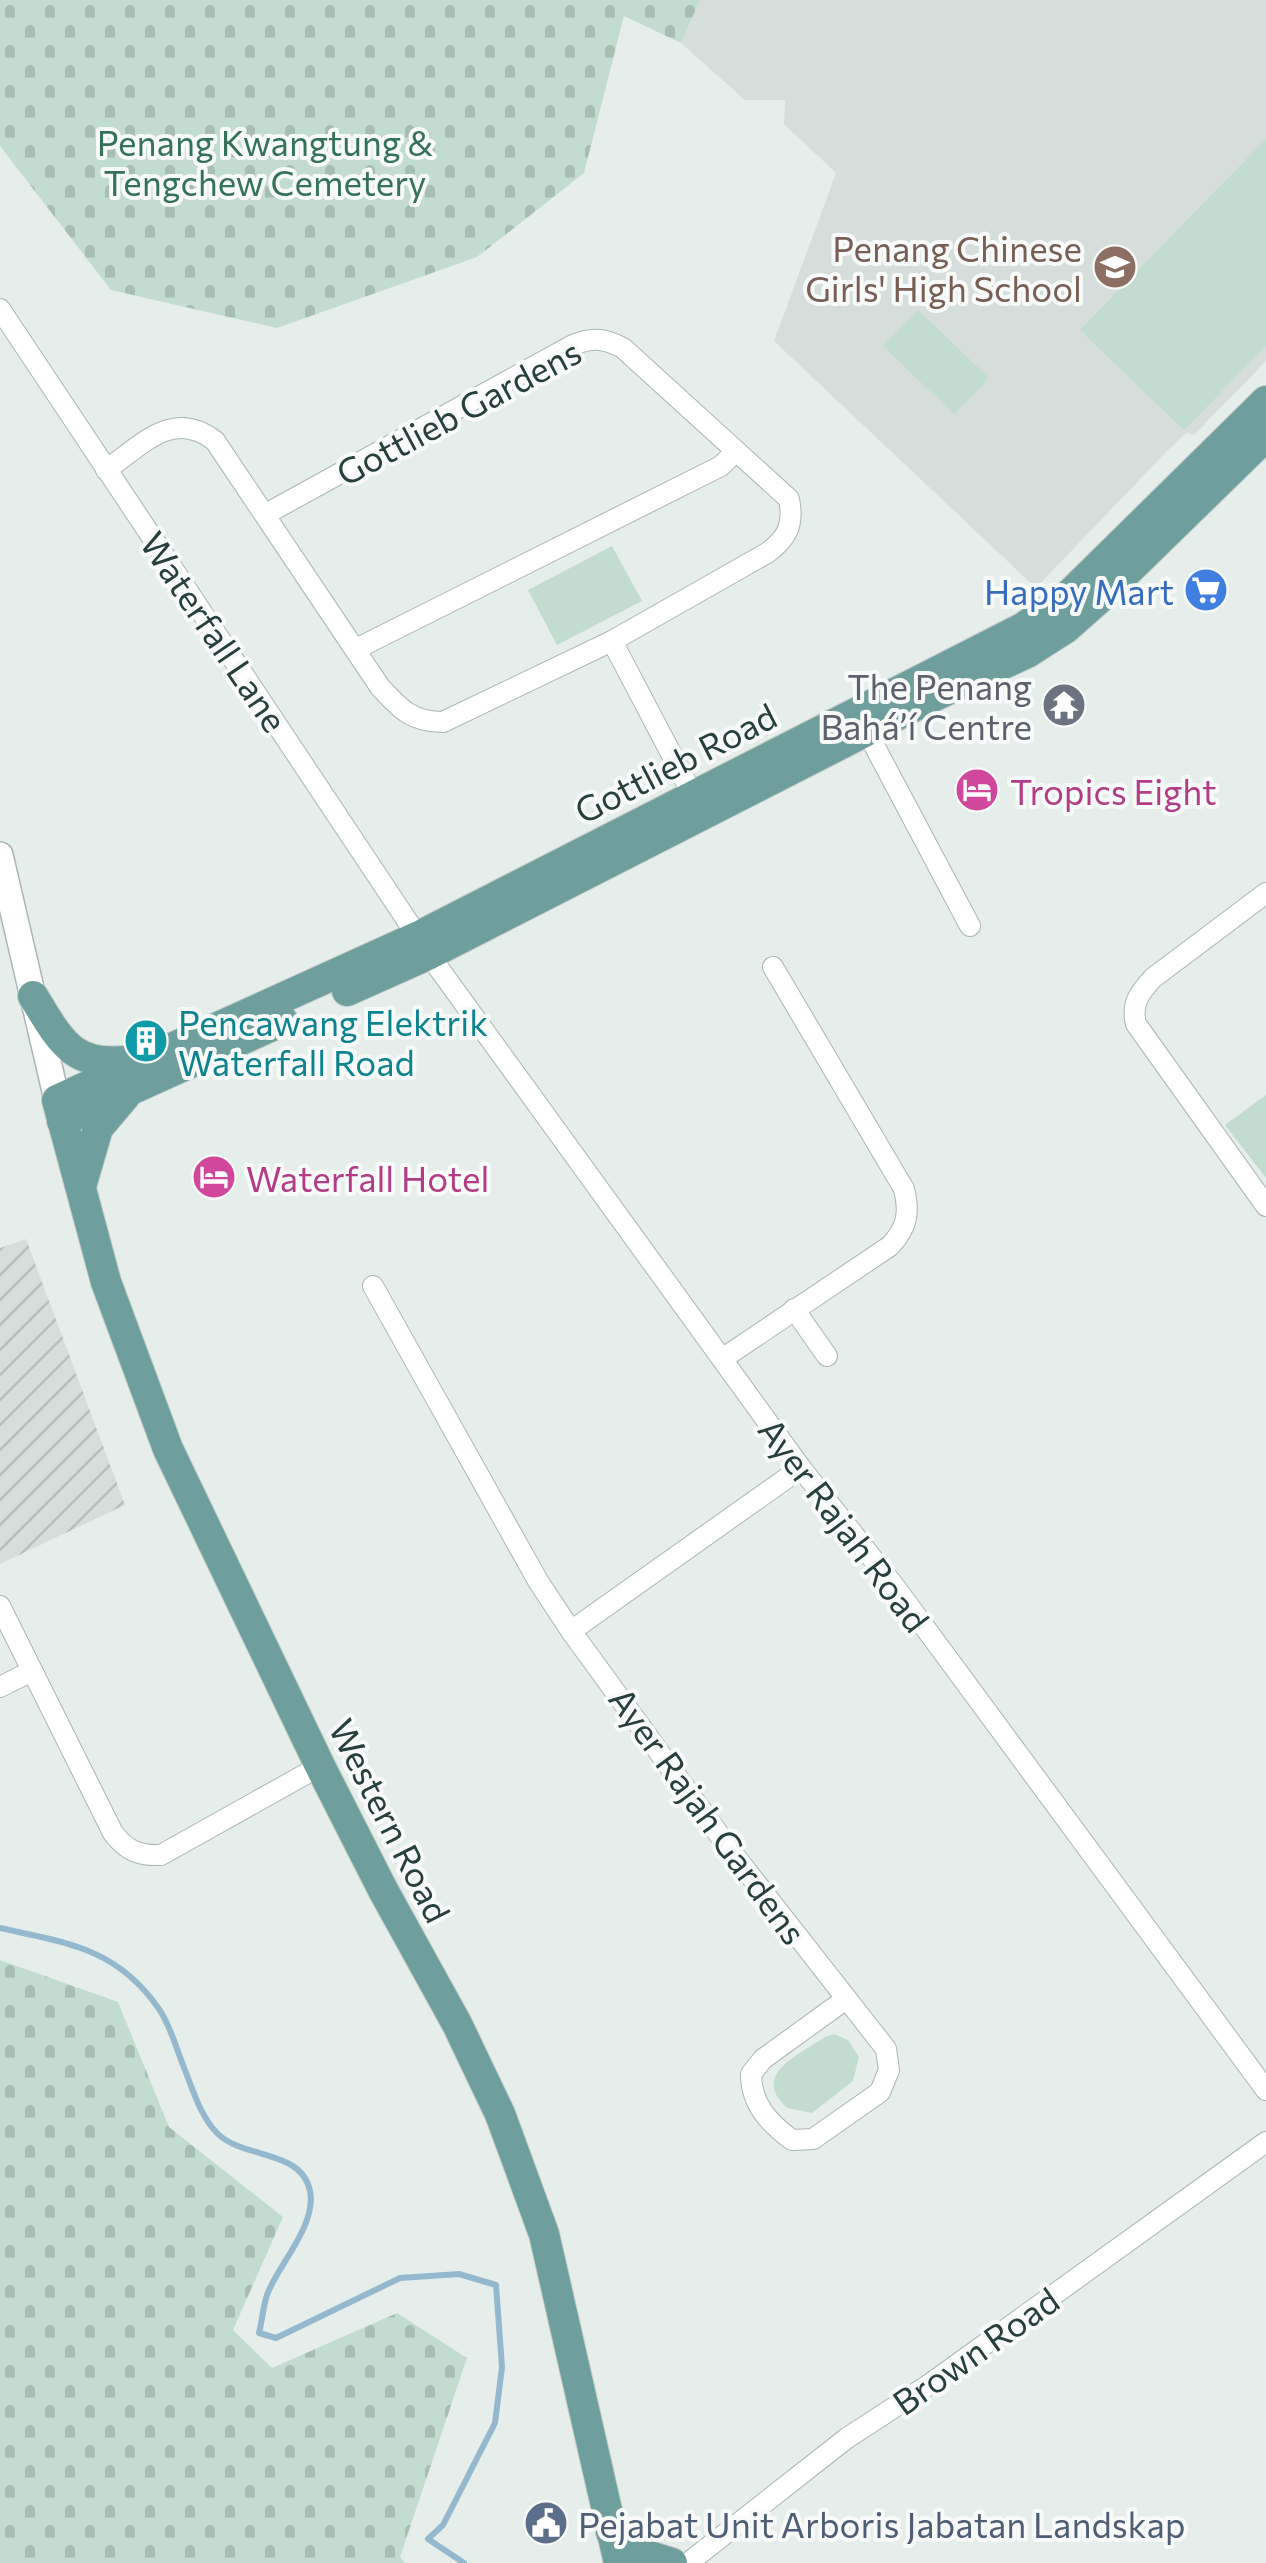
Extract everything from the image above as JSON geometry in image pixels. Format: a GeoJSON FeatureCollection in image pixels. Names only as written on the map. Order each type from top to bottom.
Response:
{"type":"FeatureCollection","features":[{"type":"Feature","properties":{"kind":"main road","name":"Gottlieb Road"},"geometry":{"type":"LineString","coordinates":[[60,1110],[130,1090],[424,945],[698,805],[1024,627],[1051,610],[1266,401]]}},
{"type":"Feature","properties":{"kind":"main road","name":"Gottlieb Road"},"geometry":{"type":"LineString","coordinates":[[698,805],[867,732],[1027,653],[1066,628],[1177,526],[1266,436]]}},
{"type":"Feature","properties":{"kind":"main road","name":"Gottlieb Road"},"geometry":{"type":"LineString","coordinates":[[60,1110],[151,1057],[424,945]]}},
{"type":"Feature","properties":{"kind":"main road"},"geometry":{"type":"LineString","coordinates":[[32,996],[56,1034],[81,1057],[111,1064],[151,1057]]}},
{"type":"Feature","properties":{"kind":"main road"},"geometry":{"type":"LineString","coordinates":[[81,1189],[98,1128],[130,1090]]}},
{"type":"Feature","properties":{"kind":"main road","name":"Western Road"},"geometry":{"type":"LineString","coordinates":[[60,1110],[106,1282],[168,1450],[320,1766],[457,2024],[500,2114],[544,2234],[619,2563]]}},
{"type":"Feature","properties":{"kind":"main road"},"geometry":{"type":"LineString","coordinates":[[611,2532],[643,2554],[672,2563]]}},
{"type":"Feature","properties":{"kind":"street","name":"Waterfall Lane"},"geometry":{"type":"LineString","coordinates":[[0,309],[424,945]]}},
{"type":"Feature","properties":{"kind":"street","name":"Gottlieb Gardens"},"geometry":{"type":"LineString","coordinates":[[106,470],[162,431],[179,426],[199,428],[215,441],[380,687],[402,711],[421,722],[443,722],[612,642],[768,554],[788,533],[793,517],[788,499],[736,451],[623,348],[600,339],[586,340],[266,514]]}},
{"type":"Feature","properties":{"kind":"street"},"geometry":{"type":"LineString","coordinates":[[356,648],[721,466],[736,451]]}},
{"type":"Feature","properties":{"kind":"street"},"geometry":{"type":"LineString","coordinates":[[612,642],[698,805]]}},
{"type":"Feature","properties":{"kind":"street"},"geometry":{"type":"LineString","coordinates":[[867,732],[970,926]]}},
{"type":"Feature","properties":{"kind":"street"},"geometry":{"type":"LineString","coordinates":[[0,855],[60,1110]]}},
{"type":"Feature","properties":{"kind":"street"},"geometry":{"type":"LineString","coordinates":[[1266,893],[1153,978],[1138,998],[1133,1013],[1136,1024],[1266,1206]]}},
{"type":"Feature","properties":{"kind":"street","name":"Ayer Rajah Road"},"geometry":{"type":"LineString","coordinates":[[424,945],[801,1468],[895,1587],[1266,2090]]}},
{"type":"Feature","properties":{"kind":"street"},"geometry":{"type":"LineString","coordinates":[[722,1358],[890,1246],[903,1232],[908,1203],[904,1189],[772,966]]}},
{"type":"Feature","properties":{"kind":"street","name":"Ayer Rajah Gardens"},"geometry":{"type":"LineString","coordinates":[[372,1286],[538,1581],[571,1631],[731,1851],[886,2048],[889,2070],[880,2092],[813,2139],[792,2140],[773,2126],[751,2094],[751,2074],[763,2059],[846,2000]]}},
{"type":"Feature","properties":{"kind":"street"},"geometry":{"type":"LineString","coordinates":[[794,1309],[827,1356]]}},
{"type":"Feature","properties":{"kind":"street"},"geometry":{"type":"LineString","coordinates":[[571,1631],[801,1468]]}},
{"type":"Feature","properties":{"kind":"street"},"geometry":{"type":"LineString","coordinates":[[0,1606],[113,1834],[140,1856],[161,1855],[320,1766]]}},
{"type":"Feature","properties":{"kind":"street"},"geometry":{"type":"LineString","coordinates":[[0,1687],[32,1671]]}},
{"type":"Feature","properties":{"kind":"street","name":"Brown Road"},"geometry":{"type":"LineString","coordinates":[[688,2563],[847,2438],[927,2386],[1266,2142]]}},
{"type":"Feature","properties":{"kind":"shaded area","name":"Penang Chinese Girls' High School"},"geometry":{"type":"Polygon","coordinates":[[[700,0],[1266,0],[1266,361],[1194,435],[1186,433],[1166,452],[1036,588],[774,341],[836,173],[784,124],[785,100],[745,100],[681,43],[700,0]]]}},
{"type":"Feature","properties":{"kind":"shaded area"},"geometry":{"type":"Polygon","coordinates":[[[26,1239],[125,1505],[0,1564],[0,1248],[26,1239]]]}},
{"type":"Feature","properties":{"kind":"green space","name":"Penang Kwangtung & Tengchew Cemetery"},"geometry":{"type":"Polygon","coordinates":[[[0,0],[700,0],[681,43],[624,16],[584,173],[477,257],[277,328],[111,290],[0,146],[0,0]]]}},
{"type":"Feature","properties":{"kind":"green space"},"geometry":{"type":"Polygon","coordinates":[[[1266,139],[1266,346],[1184,430],[1080,330],[1266,139]]]}},
{"type":"Feature","properties":{"kind":"green space"},"geometry":{"type":"Polygon","coordinates":[[[918,310],[989,378],[954,414],[883,346],[918,310]]]}},
{"type":"Feature","properties":{"kind":"green space"},"geometry":{"type":"Polygon","coordinates":[[[612,546],[642,601],[557,645],[528,590],[612,546]]]}},
{"type":"Feature","properties":{"kind":"green space"},"geometry":{"type":"Polygon","coordinates":[[[1266,1095],[1266,1178],[1225,1125],[1266,1095]]]}},
{"type":"Feature","properties":{"kind":"green space"},"geometry":{"type":"Polygon","coordinates":[[[0,1960],[118,2002],[169,2127],[283,2217],[233,2330],[272,2368],[397,2313],[467,2358],[400,2557],[405,2563],[0,2563],[0,1960]]]}},
{"type":"Feature","properties":{"kind":"green space"},"geometry":{"type":"Polygon","coordinates":[[[834,2034],[848,2040],[859,2057],[853,2081],[812,2113],[787,2108],[777,2096],[776,2075],[792,2058],[834,2034]]]}},
{"type":"Feature","properties":{"kind":"waterway"},"geometry":{"type":"LineString","coordinates":[[0,1928],[89,1951],[126,1973],[163,2015],[197,2101],[217,2133],[241,2147],[284,2161],[305,2178],[311,2204],[308,2218],[267,2295],[259,2333],[276,2338],[400,2278],[459,2274],[496,2285],[502,2367],[495,2423],[443,2525],[428,2539],[464,2563]]}},
{"type":"Feature","properties":{"kind":"place","name":"Penang Chinese Girls' High School"},"geometry":{"type":"Point","coordinates":[1115,267]}},
{"type":"Feature","properties":{"kind":"place","name":"Happy Mart"},"geometry":{"type":"Point","coordinates":[1206,590]}},
{"type":"Feature","properties":{"kind":"place","name":"The Penang Bahá’í Centre"},"geometry":{"type":"Point","coordinates":[1064,705]}},
{"type":"Feature","properties":{"kind":"place","name":"Tropics Eight"},"geometry":{"type":"Point","coordinates":[977,790]}},
{"type":"Feature","properties":{"kind":"place","name":"Pencawang Elektrik Waterfall Road"},"geometry":{"type":"Point","coordinates":[146,1041]}},
{"type":"Feature","properties":{"kind":"place","name":"Waterfall Hotel"},"geometry":{"type":"Point","coordinates":[214,1177]}},
{"type":"Feature","properties":{"kind":"place","name":"Pejabat Unit Arboris Jabatan Landskap"},"geometry":{"type":"Point","coordinates":[546,2523]}}]}
